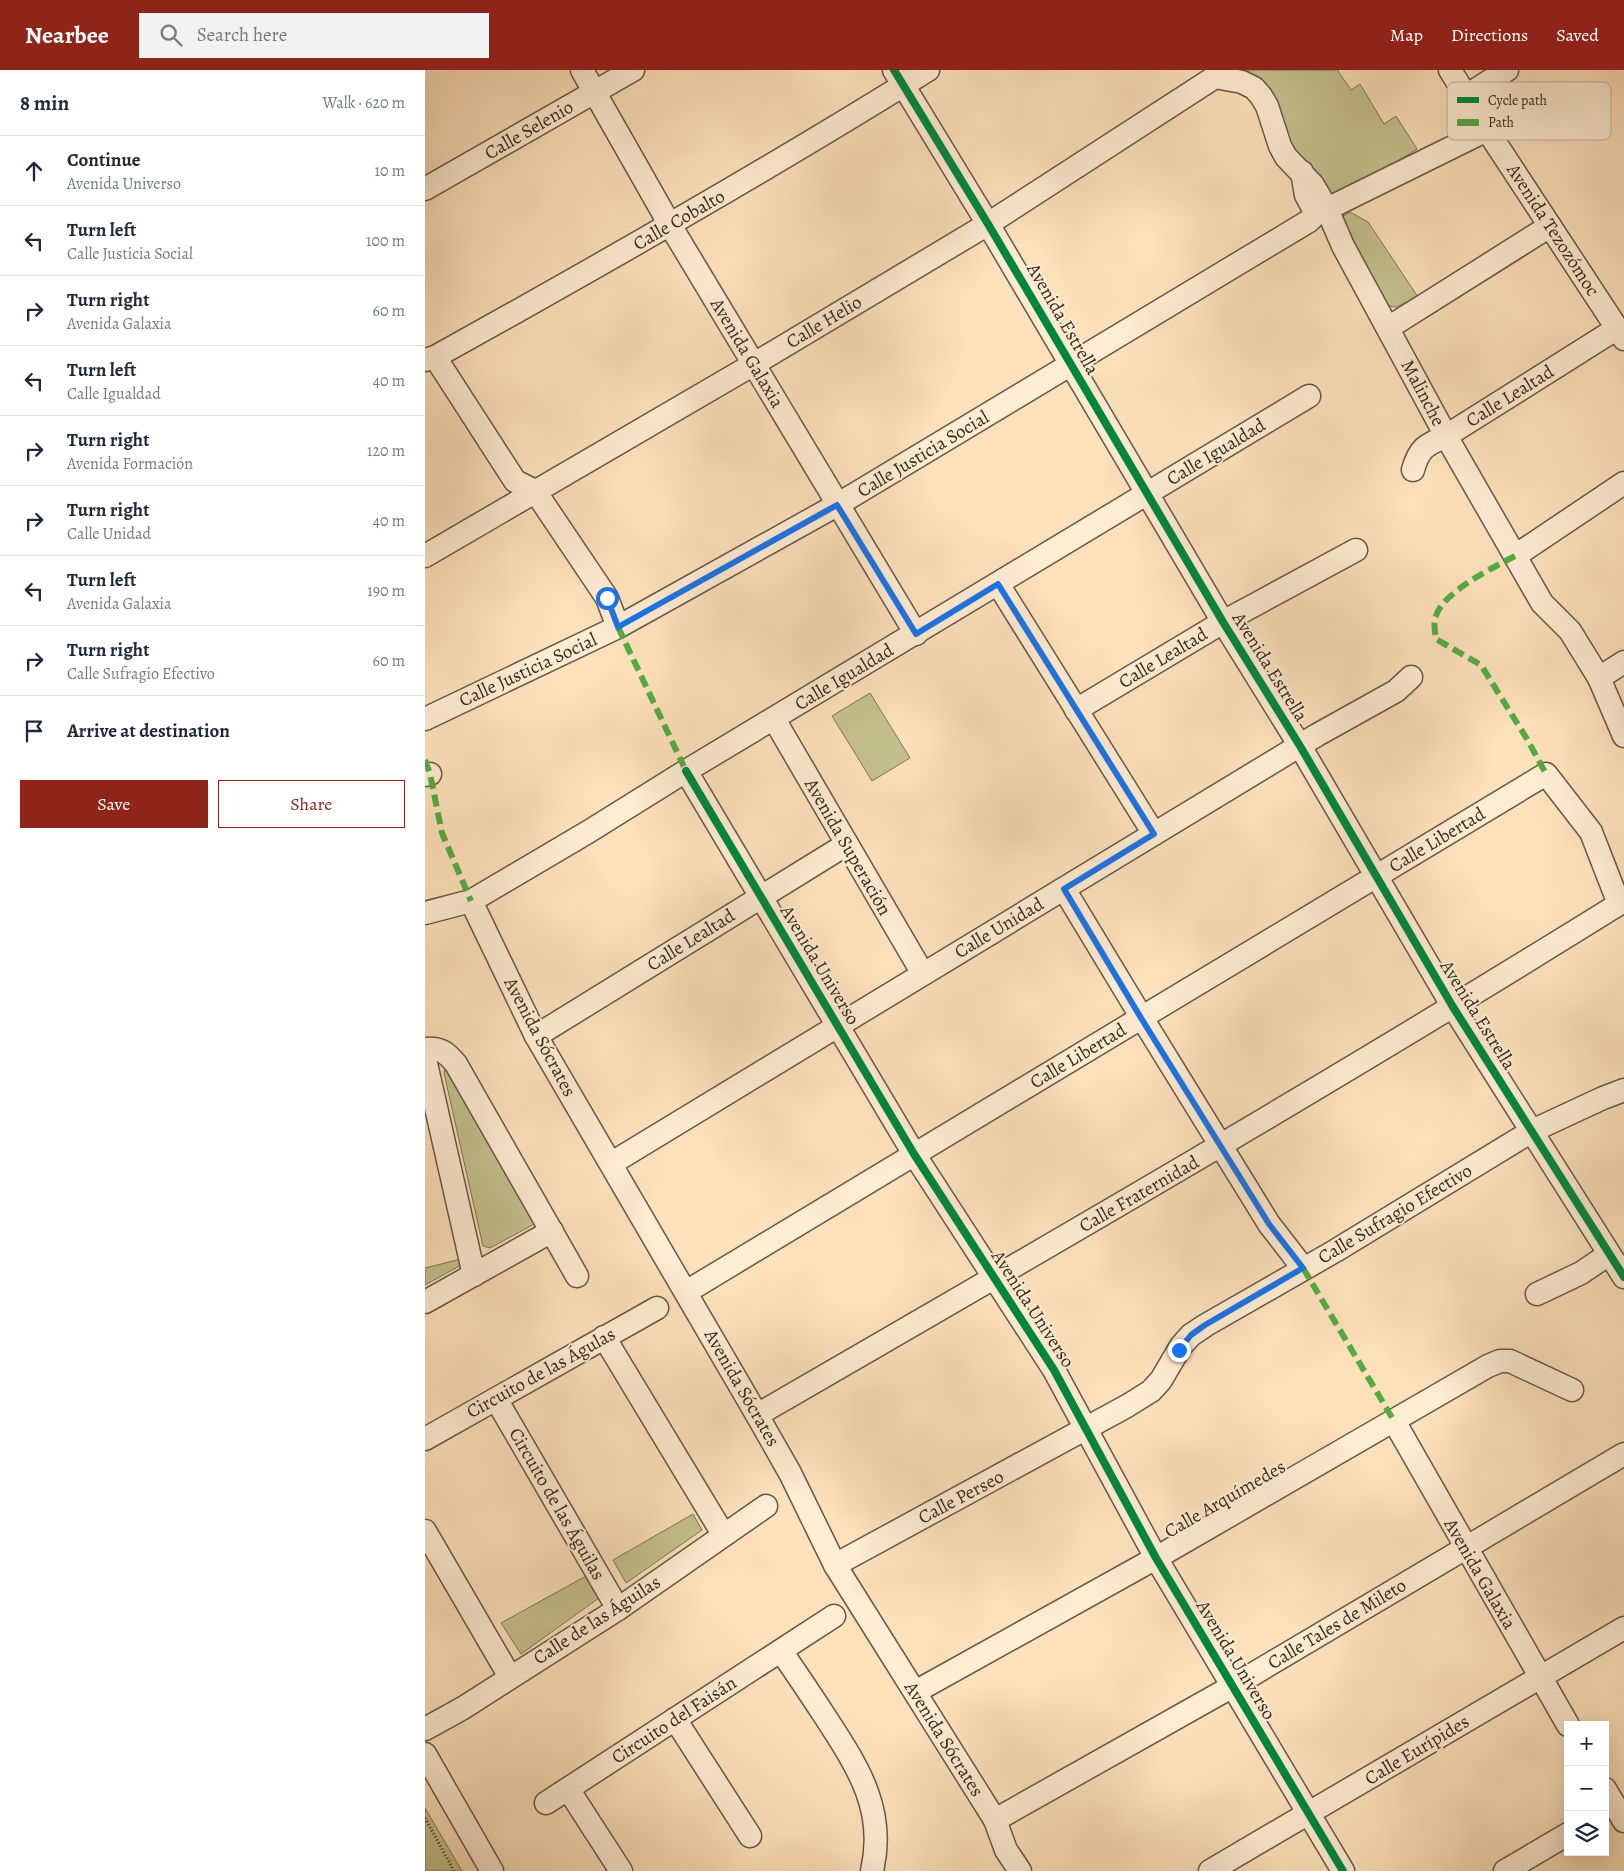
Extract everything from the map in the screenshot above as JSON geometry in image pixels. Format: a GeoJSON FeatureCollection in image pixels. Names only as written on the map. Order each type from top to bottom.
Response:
{"type":"FeatureCollection","features":[{"type":"Feature","properties":{"kind":"street","name":"Avenida Galaxia"},"geometry":{"type":"LineString","coordinates":[[582,70],[670,226],[916,634]]}},
{"type":"Feature","properties":{"kind":"street","name":"Calle Selenio"},"geometry":{"type":"LineString","coordinates":[[425,189],[633,70]]}},
{"type":"Feature","properties":{"kind":"street","name":"Calle Cobalto"},"geometry":{"type":"LineString","coordinates":[[430,359],[670,226],[899,78],[928,70]]}},
{"type":"Feature","properties":{"kind":"street","name":"Avenida Tezozómoc"},"geometry":{"type":"LineString","coordinates":[[1450,70],[1457,82]]}},
{"type":"Feature","properties":{"kind":"street"},"geometry":{"type":"LineString","coordinates":[[1488,82],[1507,70]]}},
{"type":"Feature","properties":{"kind":"street","name":"Malinche"},"geometry":{"type":"LineString","coordinates":[[1213,73],[1242,82],[1254,88],[1261,96],[1267,106],[1280,146],[1287,157],[1313,185],[1327,209],[1343,246],[1446,436],[1542,603],[1570,631],[1599,678],[1624,736]]}},
{"type":"Feature","properties":{"kind":"street","name":"Calle Helio"},"geometry":{"type":"LineString","coordinates":[[425,556],[988,224],[1213,73]]}},
{"type":"Feature","properties":{"kind":"street","name":"Avenida Estrella"},"geometry":{"type":"LineString","coordinates":[[899,78],[988,224],[1223,622],[1300,746],[1453,1007],[1624,1277]]}},
{"type":"Feature","properties":{"kind":"street"},"geometry":{"type":"LineString","coordinates":[[1327,209],[1467,140]]}},
{"type":"Feature","properties":{"kind":"street","name":"Avenida Tezozómoc"},"geometry":{"type":"LineString","coordinates":[[1494,140],[1620,334]]}},
{"type":"Feature","properties":{"kind":"street","name":"Calle Justicia Social"},"geometry":{"type":"LineString","coordinates":[[425,719],[618,627],[837,505],[1309,221],[1314,216],[1313,208],[1307,195],[1302,172]]}},
{"type":"Feature","properties":{"kind":"street"},"geometry":{"type":"LineString","coordinates":[[1388,328],[1551,226]]}},
{"type":"Feature","properties":{"kind":"street","name":"Calle Lealtad"},"geometry":{"type":"LineString","coordinates":[[1413,470],[1417,456],[1425,445],[1446,436],[1620,334]]}},
{"type":"Feature","properties":{"kind":"street"},"geometry":{"type":"LineString","coordinates":[[430,359],[515,480],[535,491],[607,598],[618,627]]}},
{"type":"Feature","properties":{"kind":"street","name":"Calle Igualdad"},"geometry":{"type":"LineString","coordinates":[[425,913],[471,902],[588,832],[686,770],[916,634],[1309,396]]}},
{"type":"Feature","properties":{"kind":"street"},"geometry":{"type":"LineString","coordinates":[[1515,556],[1624,483]]}},
{"type":"Feature","properties":{"kind":"street","name":"Calle Lealtad"},"geometry":{"type":"LineString","coordinates":[[1076,710],[1223,622],[1356,550]]}},
{"type":"Feature","properties":{"kind":"street"},"geometry":{"type":"LineString","coordinates":[[998,584],[1154,834]]}},
{"type":"Feature","properties":{"kind":"street"},"geometry":{"type":"LineString","coordinates":[[1599,678],[1624,662]]}},
{"type":"Feature","properties":{"kind":"street","name":"Calle Unidad"},"geometry":{"type":"LineString","coordinates":[[611,1163],[1300,746],[1396,691],[1411,677]]}},
{"type":"Feature","properties":{"kind":"street","name":"Avenida Superación"},"geometry":{"type":"LineString","coordinates":[[773,719],[923,974]]}},
{"type":"Feature","properties":{"kind":"street","name":"Avenida Universo"},"geometry":{"type":"LineString","coordinates":[[686,770],[915,1154],[1054,1370],[1156,1558],[1343,1871]]}},
{"type":"Feature","properties":{"kind":"street","name":"Calle Libertad"},"geometry":{"type":"LineString","coordinates":[[686,1292],[1546,774],[1591,832],[1621,900]]}},
{"type":"Feature","properties":{"kind":"street","name":"Calle Lealtad"},"geometry":{"type":"LineString","coordinates":[[536,1036],[847,844]]}},
{"type":"Feature","properties":{"kind":"street"},"geometry":{"type":"LineString","coordinates":[[1064,889],[1141,1018],[1269,1224],[1303,1268]]}},
{"type":"Feature","properties":{"kind":"street","name":"Calle Fraternidad"},"geometry":{"type":"LineString","coordinates":[[757,1415],[1221,1146],[1453,1007],[1621,900]]}},
{"type":"Feature","properties":{"kind":"street","name":"Avenida Sócrates"},"geometry":{"type":"LineString","coordinates":[[471,902],[536,1036],[790,1473],[835,1565],[995,1820],[1006,1850],[1020,1871]]}},
{"type":"Feature","properties":{"kind":"street"},"geometry":{"type":"LineString","coordinates":[[425,1049],[437,1049],[444,1052],[456,1064],[577,1276]]}},
{"type":"Feature","properties":{"kind":"street"},"geometry":{"type":"LineString","coordinates":[[425,1059],[475,1275]]}},
{"type":"Feature","properties":{"kind":"street","name":"Calle Sufragio Efectivo"},"geometry":{"type":"LineString","coordinates":[[1087,1429],[1151,1391],[1161,1380],[1181,1346],[1197,1330],[1335,1251],[1532,1131],[1622,1094]]}},
{"type":"Feature","properties":{"kind":"street"},"geometry":{"type":"LineString","coordinates":[[425,1302],[552,1231]]}},
{"type":"Feature","properties":{"kind":"street"},"geometry":{"type":"LineString","coordinates":[[1537,1294],[1581,1273],[1609,1254]]}},
{"type":"Feature","properties":{"kind":"street","name":"Circuito de las Águlas"},"geometry":{"type":"LineString","coordinates":[[425,1439],[657,1308]]}},
{"type":"Feature","properties":{"kind":"street"},"geometry":{"type":"LineString","coordinates":[[604,1337],[723,1534]]}},
{"type":"Feature","properties":{"kind":"street","name":"Calle Arquímedes"},"geometry":{"type":"LineString","coordinates":[[915,1692],[1156,1558],[1476,1372],[1500,1361],[1510,1361],[1572,1390]]}},
{"type":"Feature","properties":{"kind":"street","name":"Circuito de las Águilas"},"geometry":{"type":"LineString","coordinates":[[495,1399],[618,1609]]}},
{"type":"Feature","properties":{"kind":"street","name":"Avenida Galaxia"},"geometry":{"type":"LineString","coordinates":[[1394,1421],[1565,1721]]}},
{"type":"Feature","properties":{"kind":"street","name":"Calle Perseo"},"geometry":{"type":"LineString","coordinates":[[835,1565],[1087,1429]]}},
{"type":"Feature","properties":{"kind":"street","name":"Calle Tales de Mileto"},"geometry":{"type":"LineString","coordinates":[[995,1820],[1233,1686],[1624,1454]]}},
{"type":"Feature","properties":{"kind":"street","name":"Calle de las Águilas"},"geometry":{"type":"LineString","coordinates":[[425,1729],[463,1708],[618,1609],[723,1534],[766,1506]]}},
{"type":"Feature","properties":{"kind":"street"},"geometry":{"type":"LineString","coordinates":[[425,1531],[510,1677]]}},
{"type":"Feature","properties":{"kind":"street","name":"Circuito del Faisán"},"geometry":{"type":"LineString","coordinates":[[546,1803],[834,1616]]}},
{"type":"Feature","properties":{"kind":"street","name":"Calle Eurípides"},"geometry":{"type":"LineString","coordinates":[[1210,1871],[1624,1628]]}},
{"type":"Feature","properties":{"kind":"street"},"geometry":{"type":"LineString","coordinates":[[781,1651],[849,1754],[865,1783],[873,1808],[876,1836],[875,1858],[872,1871]]}},
{"type":"Feature","properties":{"kind":"street"},"geometry":{"type":"LineString","coordinates":[[675,1719],[750,1836]]}},
{"type":"Feature","properties":{"kind":"street"},"geometry":{"type":"LineString","coordinates":[[425,1754],[492,1871]]}},
{"type":"Feature","properties":{"kind":"street"},"geometry":{"type":"LineString","coordinates":[[567,1789],[621,1871]]}},
{"type":"Feature","properties":{"kind":"street"},"geometry":{"type":"LineString","coordinates":[[1505,1871],[1564,1836]]}},
{"type":"Feature","properties":{"kind":"path"},"geometry":{"type":"LineString","coordinates":[[425,1818],[454,1871]]}},
{"type":"Feature","properties":{"kind":"shaded area"},"geometry":{"type":"Polygon","coordinates":[[[1239,70],[1339,70],[1351,90],[1360,84],[1384,124],[1396,116],[1417,149],[1330,204],[1302,165],[1256,80],[1239,70]]]}},
{"type":"Feature","properties":{"kind":"shaded area"},"geometry":{"type":"Polygon","coordinates":[[[1350,212],[1368,222],[1418,297],[1396,307],[1382,306],[1336,220],[1350,212]]]}},
{"type":"Feature","properties":{"kind":"shaded area"},"geometry":{"type":"Polygon","coordinates":[[[870,693],[910,758],[872,781],[832,716],[870,693]]]}},
{"type":"Feature","properties":{"kind":"shaded area"},"geometry":{"type":"Polygon","coordinates":[[[445,1066],[538,1222],[490,1248],[483,1246],[444,1073],[445,1066]]]}},
{"type":"Feature","properties":{"kind":"shaded area"},"geometry":{"type":"Polygon","coordinates":[[[461,1259],[463,1264],[425,1285],[425,1268],[461,1259]]]}},
{"type":"Feature","properties":{"kind":"shaded area"},"geometry":{"type":"Polygon","coordinates":[[[693,1514],[702,1530],[626,1583],[613,1560],[693,1514]]]}},
{"type":"Feature","properties":{"kind":"shaded area"},"geometry":{"type":"Polygon","coordinates":[[[586,1576],[599,1598],[521,1654],[501,1623],[586,1576]]]}},
{"type":"Feature","properties":{"kind":"shaded area"},"geometry":{"type":"Polygon","coordinates":[[[425,1808],[462,1871],[425,1871],[425,1808]]]}},
{"type":"Feature","properties":{"kind":"marked path"},"geometry":{"type":"LineString","coordinates":[[1515,556],[1470,581],[1448,598],[1436,616],[1435,633],[1436,639],[1481,665],[1527,739],[1546,774]]}},
{"type":"Feature","properties":{"kind":"marked path"},"geometry":{"type":"LineString","coordinates":[[618,627],[686,771]]}},
{"type":"Feature","properties":{"kind":"marked path"},"geometry":{"type":"LineString","coordinates":[[425,760],[430,774],[442,833],[471,901]]}},
{"type":"Feature","properties":{"kind":"marked path"},"geometry":{"type":"LineString","coordinates":[[1303,1268],[1394,1421]]}},
{"type":"Feature","properties":{"kind":"cycle path"},"geometry":{"type":"LineString","coordinates":[[894,70],[988,224],[1223,622],[1300,746],[1453,1007],[1624,1277]]}},
{"type":"Feature","properties":{"kind":"cycle path"},"geometry":{"type":"LineString","coordinates":[[686,771],[914,1154],[1054,1370],[1156,1558],[1343,1871]]}},
{"type":"Feature","properties":{"kind":"route"},"geometry":{"type":"LineString","coordinates":[[607,598],[618,627],[837,505],[916,634],[998,584],[1154,834],[1064,889],[1141,1018],[1269,1224],[1303,1268],[1205,1325],[1191,1335],[1179,1350]]}}]}
